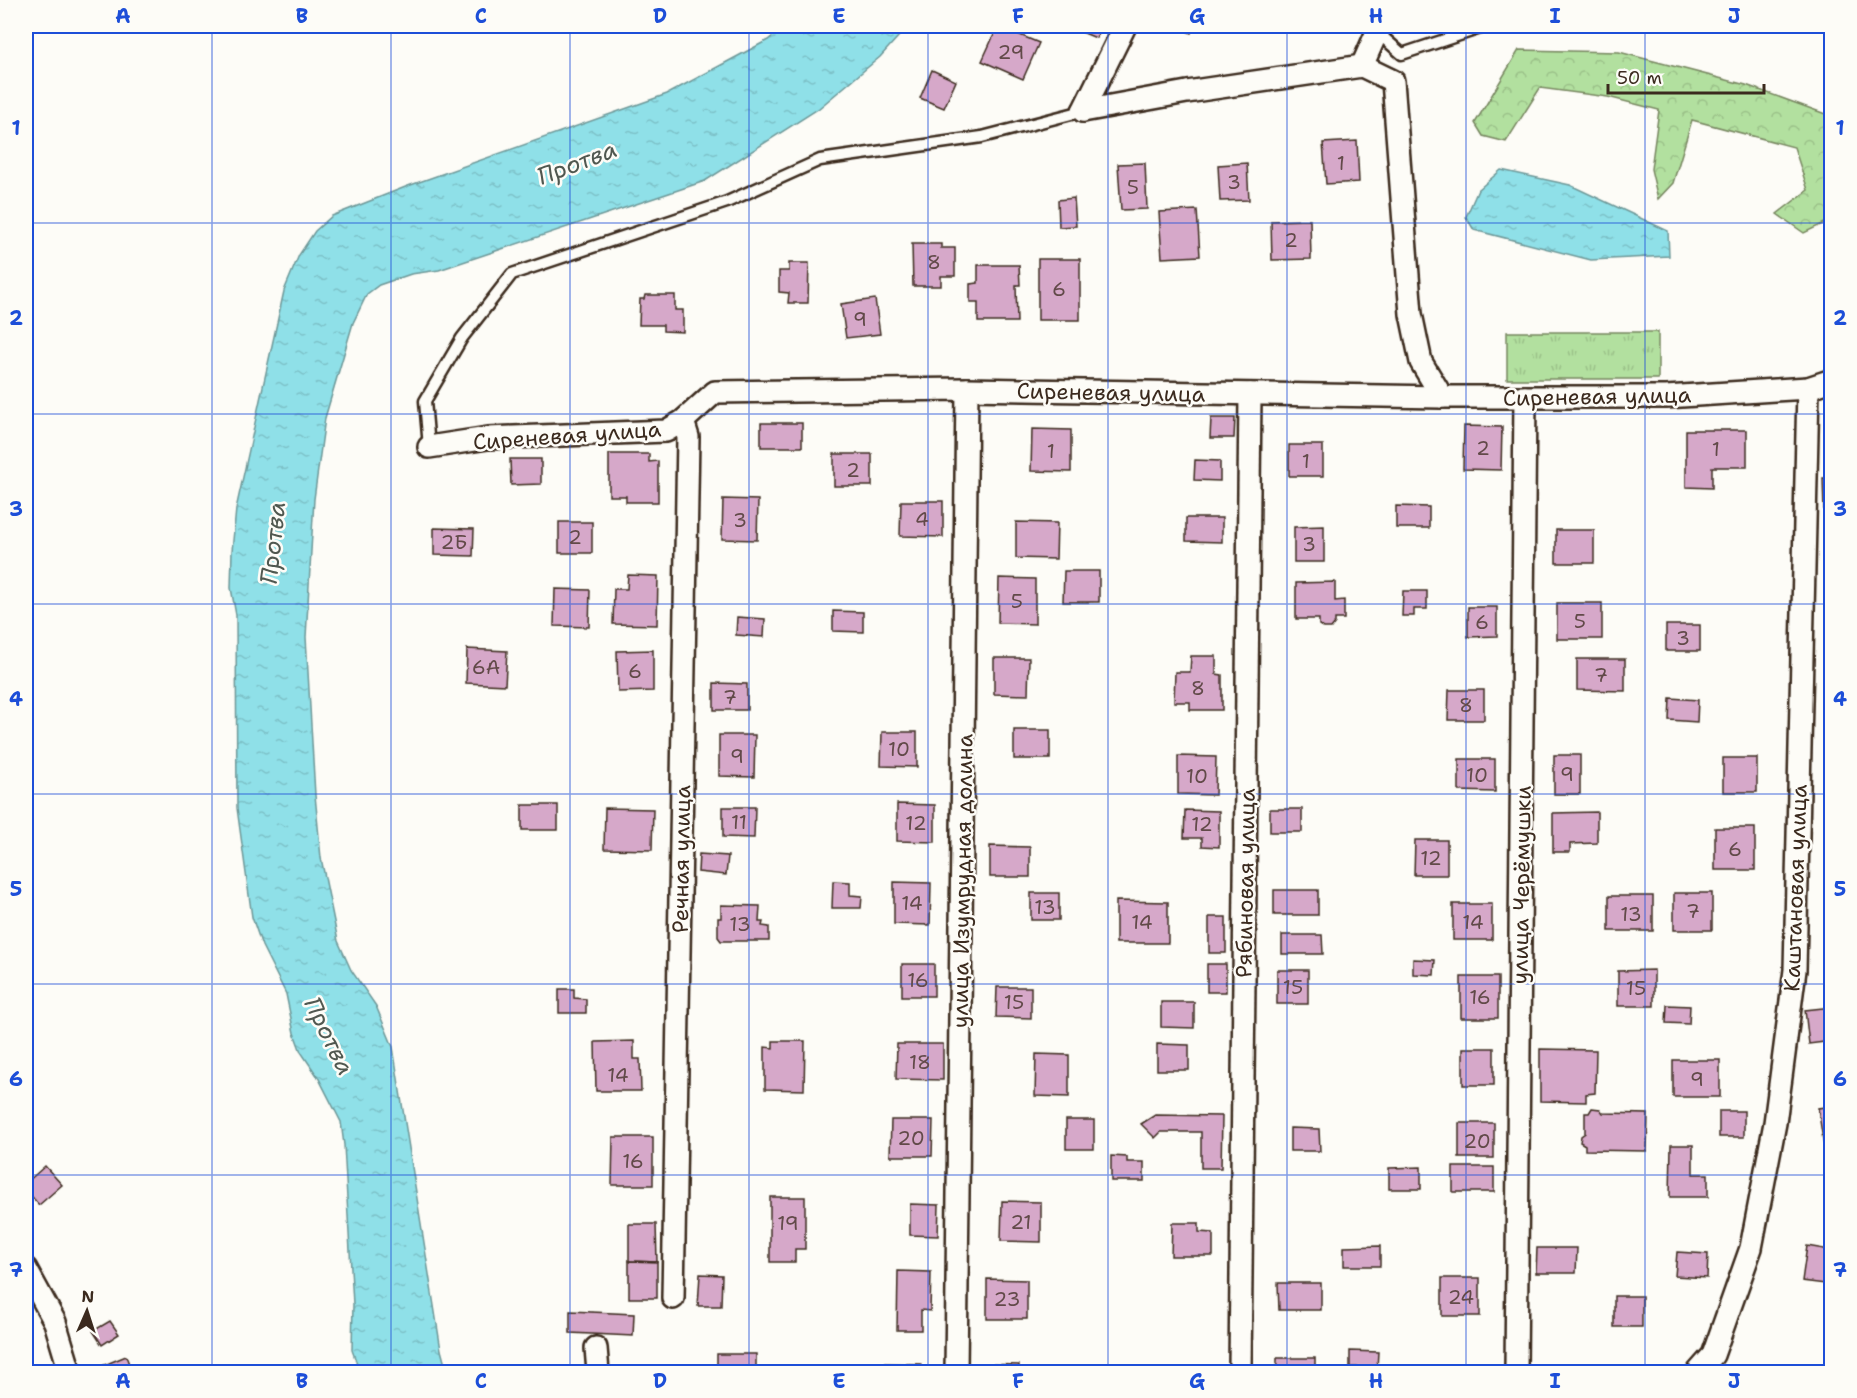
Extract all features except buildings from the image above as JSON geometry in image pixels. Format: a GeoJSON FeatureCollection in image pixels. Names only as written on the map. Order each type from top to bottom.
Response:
{"type":"FeatureCollection","features":[{"type":"Feature","properties":{"kind":"street"},"geometry":{"type":"LineString","coordinates":[[1083,111],[1125,26]]}},
{"type":"Feature","properties":{"kind":"street"},"geometry":{"type":"LineString","coordinates":[[1362,66],[1379,28]]}},
{"type":"Feature","properties":{"kind":"street"},"geometry":{"type":"LineString","coordinates":[[1083,111],[1187,92],[1362,66],[1393,81],[1411,314],[1421,362],[1442,398]]}},
{"type":"Feature","properties":{"kind":"street","name":"Сиреневая улица"},"geometry":{"type":"LineString","coordinates":[[429,447],[488,438],[666,431],[683,421],[715,392],[967,389],[1442,398],[1666,398],[1808,388],[1832,380]]}},
{"type":"Feature","properties":{"kind":"street","name":"Каштановая улица"},"geometry":{"type":"LineString","coordinates":[[1698,1372],[1713,1355],[1751,1248],[1775,1123],[1795,970],[1808,388]]}},
{"type":"Feature","properties":{"kind":"street","name":"улица Изумрудная долина"},"geometry":{"type":"LineString","coordinates":[[956,1372],[967,389]]}},
{"type":"Feature","properties":{"kind":"street","name":"Рябиновая улица"},"geometry":{"type":"LineString","coordinates":[[1240,1372],[1250,394]]}},
{"type":"Feature","properties":{"kind":"street","name":"улица Черёмушки"},"geometry":{"type":"LineString","coordinates":[[1516,1372],[1525,397]]}},
{"type":"Feature","properties":{"kind":"street","name":"Речная улица"},"geometry":{"type":"LineString","coordinates":[[674,1298],[688,437],[683,421]]}},
{"type":"Feature","properties":{"kind":"street"},"geometry":{"type":"LineString","coordinates":[[26,1269],[55,1322],[70,1372]]}},
{"type":"Feature","properties":{"kind":"street"},"geometry":{"type":"LineString","coordinates":[[596,1348],[598,1372]]}},
{"type":"Feature","properties":{"kind":"lane"},"geometry":{"type":"LineString","coordinates":[[1379,28],[1402,54],[1487,26]]}},
{"type":"Feature","properties":{"kind":"lane"},"geometry":{"type":"LineString","coordinates":[[429,447],[425,401],[462,339],[512,273],[727,202],[820,160],[982,137],[1083,111]]}},
{"type":"Feature","properties":{"kind":"green space"},"geometry":{"type":"Polygon","coordinates":[[[1519,50],[1619,52],[1746,85],[1831,116],[1831,220],[1804,233],[1777,214],[1808,190],[1794,147],[1692,120],[1673,183],[1658,199],[1651,169],[1659,110],[1608,97],[1540,88],[1506,142],[1483,136],[1475,123],[1519,50]]]}},
{"type":"Feature","properties":{"kind":"green space"},"geometry":{"type":"Polygon","coordinates":[[[1507,332],[1658,332],[1658,379],[1507,379],[1507,332]]]}},
{"type":"Feature","properties":{"kind":"water","name":"Протва"},"geometry":{"type":"Polygon","coordinates":[[[785,26],[908,26],[880,57],[818,109],[705,181],[439,270],[411,274],[379,285],[367,294],[353,323],[325,418],[314,499],[306,637],[315,795],[321,858],[338,941],[351,970],[376,1006],[393,1047],[441,1350],[447,1372],[360,1372],[352,1350],[353,1304],[341,1122],[318,1077],[301,1052],[294,1033],[286,994],[262,946],[252,917],[237,808],[236,615],[231,588],[232,551],[236,509],[284,291],[299,255],[315,231],[332,216],[408,186],[667,94],[768,40],[785,26]]]}},
{"type":"Feature","properties":{"kind":"water"},"geometry":{"type":"Polygon","coordinates":[[[1501,170],[1570,185],[1668,231],[1669,256],[1591,260],[1474,230],[1466,217],[1478,190],[1501,170]]]}}]}
